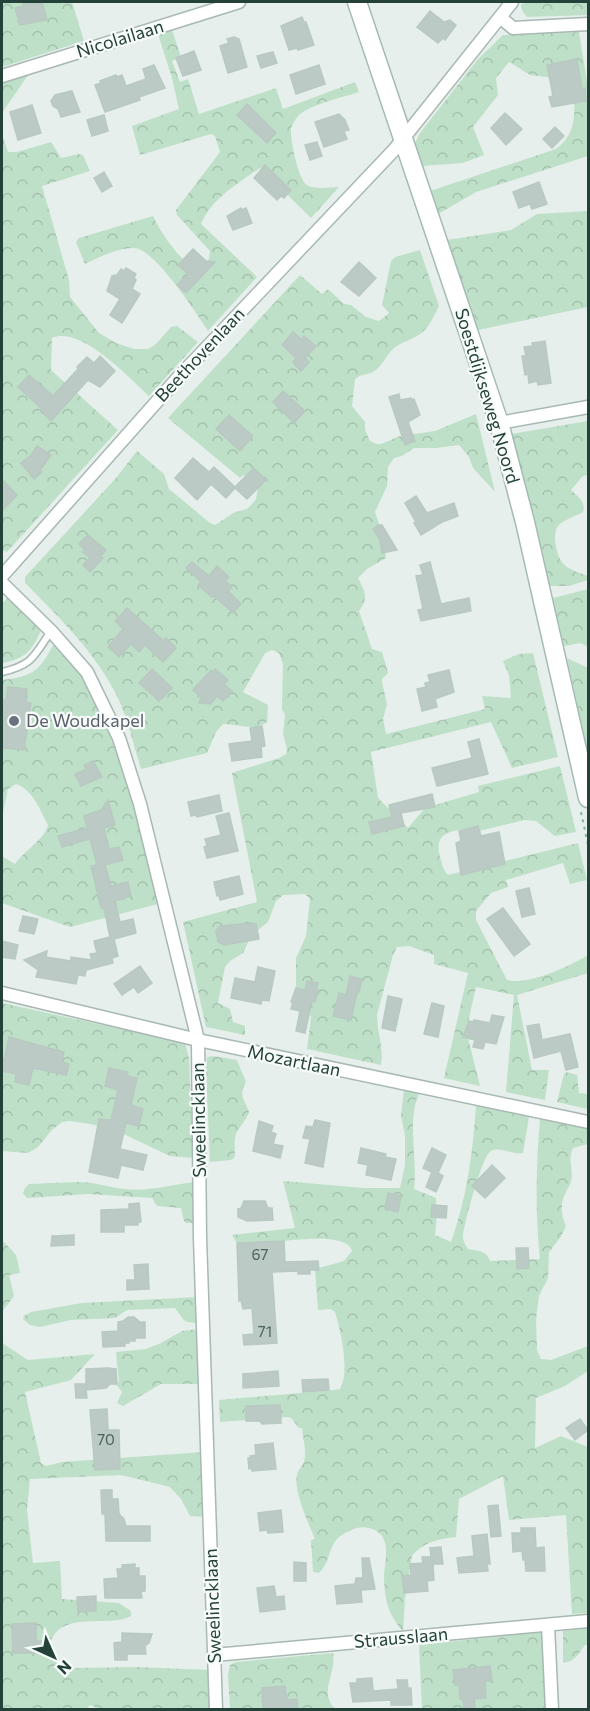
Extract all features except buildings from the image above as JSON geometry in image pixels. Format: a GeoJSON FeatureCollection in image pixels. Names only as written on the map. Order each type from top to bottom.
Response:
{"type":"FeatureCollection","features":[{"type":"Feature","properties":{"kind":"main road","name":"Soestdijkseweg Noord"},"geometry":{"type":"LineString","coordinates":[[357,2],[499,423],[525,522],[584,804]]}},
{"type":"Feature","properties":{"kind":"street","name":"Nicolailaan"},"geometry":{"type":"LineString","coordinates":[[2,76],[239,2]]}},
{"type":"Feature","properties":{"kind":"street","name":"Beethovenlaan"},"geometry":{"type":"LineString","coordinates":[[2,576],[176,380],[403,138],[512,2]]}},
{"type":"Feature","properties":{"kind":"street"},"geometry":{"type":"LineString","coordinates":[[500,17],[513,28],[588,24]]}},
{"type":"Feature","properties":{"kind":"street"},"geometry":{"type":"LineString","coordinates":[[499,423],[588,407]]}},
{"type":"Feature","properties":{"kind":"street","name":"Sweelincklaan"},"geometry":{"type":"LineString","coordinates":[[2,583],[51,631],[87,672],[119,738],[140,804],[198,1041],[200,1238],[216,1710]]}},
{"type":"Feature","properties":{"kind":"street","name":"Mozartlaan"},"geometry":{"type":"LineString","coordinates":[[2,993],[198,1041],[588,1122]]}},
{"type":"Feature","properties":{"kind":"street","name":"Strausslaan"},"geometry":{"type":"LineString","coordinates":[[214,1655],[588,1621]]}},
{"type":"Feature","properties":{"kind":"street"},"geometry":{"type":"LineString","coordinates":[[548,1624],[552,1710]]}},
{"type":"Feature","properties":{"kind":"lane"},"geometry":{"type":"LineString","coordinates":[[2,672],[20,667],[34,657],[51,631]]}},
{"type":"Feature","properties":{"kind":"path"},"geometry":{"type":"LineString","coordinates":[[584,804],[588,845]]}},
{"type":"Feature","properties":{"kind":"green space"},"geometry":{"type":"Polygon","coordinates":[[[2,2],[72,2],[84,41],[2,67],[2,2]]]}},
{"type":"Feature","properties":{"kind":"green space"},"geometry":{"type":"Polygon","coordinates":[[[525,2],[588,2],[588,15],[527,17],[521,5],[525,2]]]}},
{"type":"Feature","properties":{"kind":"green space"},"geometry":{"type":"Polygon","coordinates":[[[172,30],[181,57],[172,61],[180,82],[188,79],[199,114],[276,88],[283,109],[355,82],[359,92],[310,108],[298,116],[291,128],[295,158],[307,185],[323,188],[339,187],[311,218],[260,168],[226,192],[211,207],[201,224],[257,277],[208,331],[174,283],[142,251],[134,248],[122,249],[85,264],[76,242],[79,238],[153,216],[174,249],[201,277],[210,268],[206,263],[210,251],[177,215],[176,210],[220,152],[215,136],[211,134],[140,155],[132,126],[179,109],[158,34],[172,30]]]}},
{"type":"Feature","properties":{"kind":"green space"},"geometry":{"type":"Polygon","coordinates":[[[579,32],[588,88],[588,156],[476,192],[438,214],[430,191],[556,149],[562,144],[572,126],[574,98],[555,78],[530,75],[509,62],[496,78],[498,95],[473,127],[484,155],[463,163],[422,166],[414,145],[420,133],[478,59],[503,35],[579,32]]]}},
{"type":"Feature","properties":{"kind":"green space"},"geometry":{"type":"Polygon","coordinates":[[[28,75],[2,113],[2,83],[28,75]]]}},
{"type":"Feature","properties":{"kind":"green space"},"geometry":{"type":"Polygon","coordinates":[[[2,134],[8,152],[17,152],[51,142],[61,158],[83,155],[90,171],[42,186],[69,280],[70,297],[99,333],[116,343],[134,349],[148,349],[156,344],[171,327],[177,326],[198,342],[149,396],[117,366],[90,346],[77,339],[64,336],[52,338],[51,370],[118,430],[7,552],[2,550],[2,134]]]}},
{"type":"Feature","properties":{"kind":"green space"},"geometry":{"type":"Polygon","coordinates":[[[588,211],[588,307],[478,330],[447,240],[511,230],[537,214],[588,211]]]}},
{"type":"Feature","properties":{"kind":"green space"},"geometry":{"type":"Polygon","coordinates":[[[420,250],[439,306],[431,322],[423,331],[394,348],[373,372],[355,379],[352,406],[365,422],[365,430],[370,441],[376,444],[400,436],[435,431],[476,414],[495,492],[473,468],[469,457],[459,445],[414,448],[394,458],[388,467],[387,486],[375,512],[384,540],[386,558],[367,569],[358,578],[365,594],[359,611],[372,649],[382,652],[388,673],[382,679],[387,704],[383,719],[386,734],[485,709],[482,696],[511,698],[509,675],[503,661],[519,654],[533,653],[558,757],[512,768],[491,722],[371,752],[378,798],[408,828],[425,808],[479,792],[478,786],[560,766],[576,832],[555,836],[536,821],[525,820],[471,833],[467,829],[454,831],[444,835],[439,843],[440,857],[448,875],[578,843],[587,880],[570,884],[563,863],[506,880],[508,887],[491,893],[476,911],[476,920],[507,980],[537,978],[588,955],[588,973],[517,995],[532,1070],[549,1070],[545,1100],[506,1092],[514,995],[476,987],[467,1027],[480,1086],[444,1078],[468,973],[434,964],[434,955],[409,946],[397,947],[393,955],[377,1015],[382,1052],[381,1065],[307,1049],[311,1017],[296,989],[296,958],[306,936],[310,899],[305,894],[283,895],[276,901],[268,922],[251,936],[243,953],[225,967],[218,1003],[230,1009],[233,1022],[245,1026],[245,1035],[206,1027],[183,922],[257,902],[232,773],[286,754],[283,734],[285,715],[282,709],[283,664],[279,653],[272,650],[265,653],[243,692],[268,705],[267,722],[257,727],[223,724],[216,732],[207,753],[141,769],[125,715],[109,682],[88,651],[25,583],[25,577],[116,478],[137,451],[164,474],[169,489],[210,523],[215,525],[235,512],[247,509],[256,499],[258,488],[243,475],[240,478],[168,418],[300,275],[322,294],[328,289],[344,304],[351,305],[366,317],[379,321],[389,313],[382,305],[391,261],[395,257],[420,250]]]}},
{"type":"Feature","properties":{"kind":"green space"},"geometry":{"type":"Polygon","coordinates":[[[588,421],[588,474],[582,477],[571,490],[582,502],[583,512],[558,526],[555,540],[558,555],[564,565],[588,576],[588,580],[569,586],[550,586],[534,515],[511,434],[588,421]]]}},
{"type":"Feature","properties":{"kind":"green space"},"geometry":{"type":"Polygon","coordinates":[[[588,589],[588,647],[581,643],[564,646],[553,598],[588,589]]]}},
{"type":"Feature","properties":{"kind":"green space"},"geometry":{"type":"Polygon","coordinates":[[[9,596],[42,628],[28,652],[17,659],[2,663],[2,604],[9,596]]]}},
{"type":"Feature","properties":{"kind":"green space"},"geometry":{"type":"Polygon","coordinates":[[[55,642],[80,670],[125,770],[158,904],[70,927],[2,903],[2,856],[15,864],[39,840],[48,825],[31,796],[16,784],[8,789],[2,817],[2,680],[29,674],[35,670],[45,660],[55,642]]]}},
{"type":"Feature","properties":{"kind":"green space"},"geometry":{"type":"Polygon","coordinates":[[[567,658],[588,668],[588,753],[567,658]]]}},
{"type":"Feature","properties":{"kind":"green space"},"geometry":{"type":"Polygon","coordinates":[[[2,1003],[185,1043],[189,1058],[193,1158],[170,1156],[117,1131],[69,1121],[62,1122],[38,1147],[28,1153],[2,1151],[2,1003]]]}},
{"type":"Feature","properties":{"kind":"green space"},"geometry":{"type":"Polygon","coordinates":[[[207,1057],[237,1060],[246,1082],[242,1094],[249,1112],[236,1135],[234,1158],[210,1162],[206,1071],[207,1057]]]}},
{"type":"Feature","properties":{"kind":"green space"},"geometry":{"type":"Polygon","coordinates":[[[567,1072],[577,1075],[579,1093],[588,1094],[588,1109],[557,1102],[564,1074],[567,1072]]]}},
{"type":"Feature","properties":{"kind":"green space"},"geometry":{"type":"Polygon","coordinates":[[[404,1089],[420,1092],[416,1102],[413,1126],[414,1189],[436,1198],[435,1235],[451,1242],[468,1174],[476,1105],[529,1117],[523,1153],[498,1149],[491,1151],[478,1177],[470,1205],[464,1229],[464,1241],[468,1249],[484,1253],[490,1261],[540,1259],[537,1189],[540,1119],[588,1129],[588,1144],[573,1148],[571,1153],[571,1181],[562,1206],[566,1226],[549,1252],[548,1278],[539,1296],[536,1319],[537,1350],[541,1359],[551,1360],[588,1346],[588,1371],[565,1386],[536,1398],[535,1448],[561,1436],[588,1447],[588,1613],[572,1614],[566,1515],[509,1520],[503,1476],[459,1499],[456,1537],[426,1544],[412,1556],[405,1598],[403,1632],[387,1603],[384,1578],[386,1547],[382,1535],[377,1531],[361,1527],[342,1535],[335,1541],[323,1569],[319,1573],[313,1572],[311,1540],[315,1539],[302,1507],[296,1481],[305,1458],[302,1428],[287,1417],[220,1422],[219,1400],[340,1389],[343,1382],[344,1362],[340,1330],[335,1312],[330,1309],[318,1310],[315,1269],[344,1261],[352,1251],[346,1244],[335,1240],[319,1239],[241,1245],[232,1235],[295,1228],[283,1181],[364,1188],[400,1188],[405,1165],[405,1135],[401,1116],[404,1089]]]}},
{"type":"Feature","properties":{"kind":"green space"},"geometry":{"type":"Polygon","coordinates":[[[78,1182],[133,1190],[194,1182],[195,1223],[184,1221],[181,1208],[157,1206],[152,1198],[88,1194],[27,1198],[23,1193],[29,1184],[78,1182]]]}},
{"type":"Feature","properties":{"kind":"green space"},"geometry":{"type":"Polygon","coordinates":[[[2,1240],[16,1255],[20,1273],[9,1275],[14,1296],[2,1312],[2,1240]]]}},
{"type":"Feature","properties":{"kind":"green space"},"geometry":{"type":"Polygon","coordinates":[[[198,1297],[199,1323],[186,1321],[175,1308],[127,1310],[115,1318],[71,1320],[40,1327],[30,1325],[23,1319],[31,1312],[82,1303],[198,1297]]]}},
{"type":"Feature","properties":{"kind":"green space"},"geometry":{"type":"Polygon","coordinates":[[[199,1329],[201,1384],[161,1384],[123,1406],[117,1403],[122,1392],[116,1384],[119,1381],[116,1352],[146,1349],[182,1331],[199,1329]]]}},
{"type":"Feature","properties":{"kind":"green space"},"geometry":{"type":"Polygon","coordinates":[[[2,1343],[28,1360],[95,1354],[71,1380],[25,1392],[41,1463],[46,1466],[62,1462],[204,1452],[206,1517],[190,1516],[181,1499],[170,1487],[121,1475],[30,1479],[27,1510],[33,1563],[60,1561],[62,1599],[119,1603],[131,1611],[131,1616],[122,1619],[84,1622],[61,1628],[53,1636],[49,1649],[63,1662],[77,1668],[137,1667],[210,1670],[212,1709],[102,1710],[90,1705],[87,1709],[2,1709],[2,1343]]]}},
{"type":"Feature","properties":{"kind":"green space"},"geometry":{"type":"Polygon","coordinates":[[[588,1628],[588,1644],[571,1661],[563,1663],[563,1631],[588,1628]]]}},
{"type":"Feature","properties":{"kind":"green space"},"geometry":{"type":"Polygon","coordinates":[[[539,1632],[543,1634],[546,1709],[422,1709],[419,1645],[539,1632]]]}},
{"type":"Feature","properties":{"kind":"green space"},"geometry":{"type":"Polygon","coordinates":[[[333,1653],[334,1660],[328,1696],[335,1709],[230,1709],[228,1675],[230,1665],[236,1662],[333,1653]]]}},
{"type":"Feature","properties":{"kind":"place","name":"De Woudkapel"},"geometry":{"type":"Point","coordinates":[14,721]}}]}
